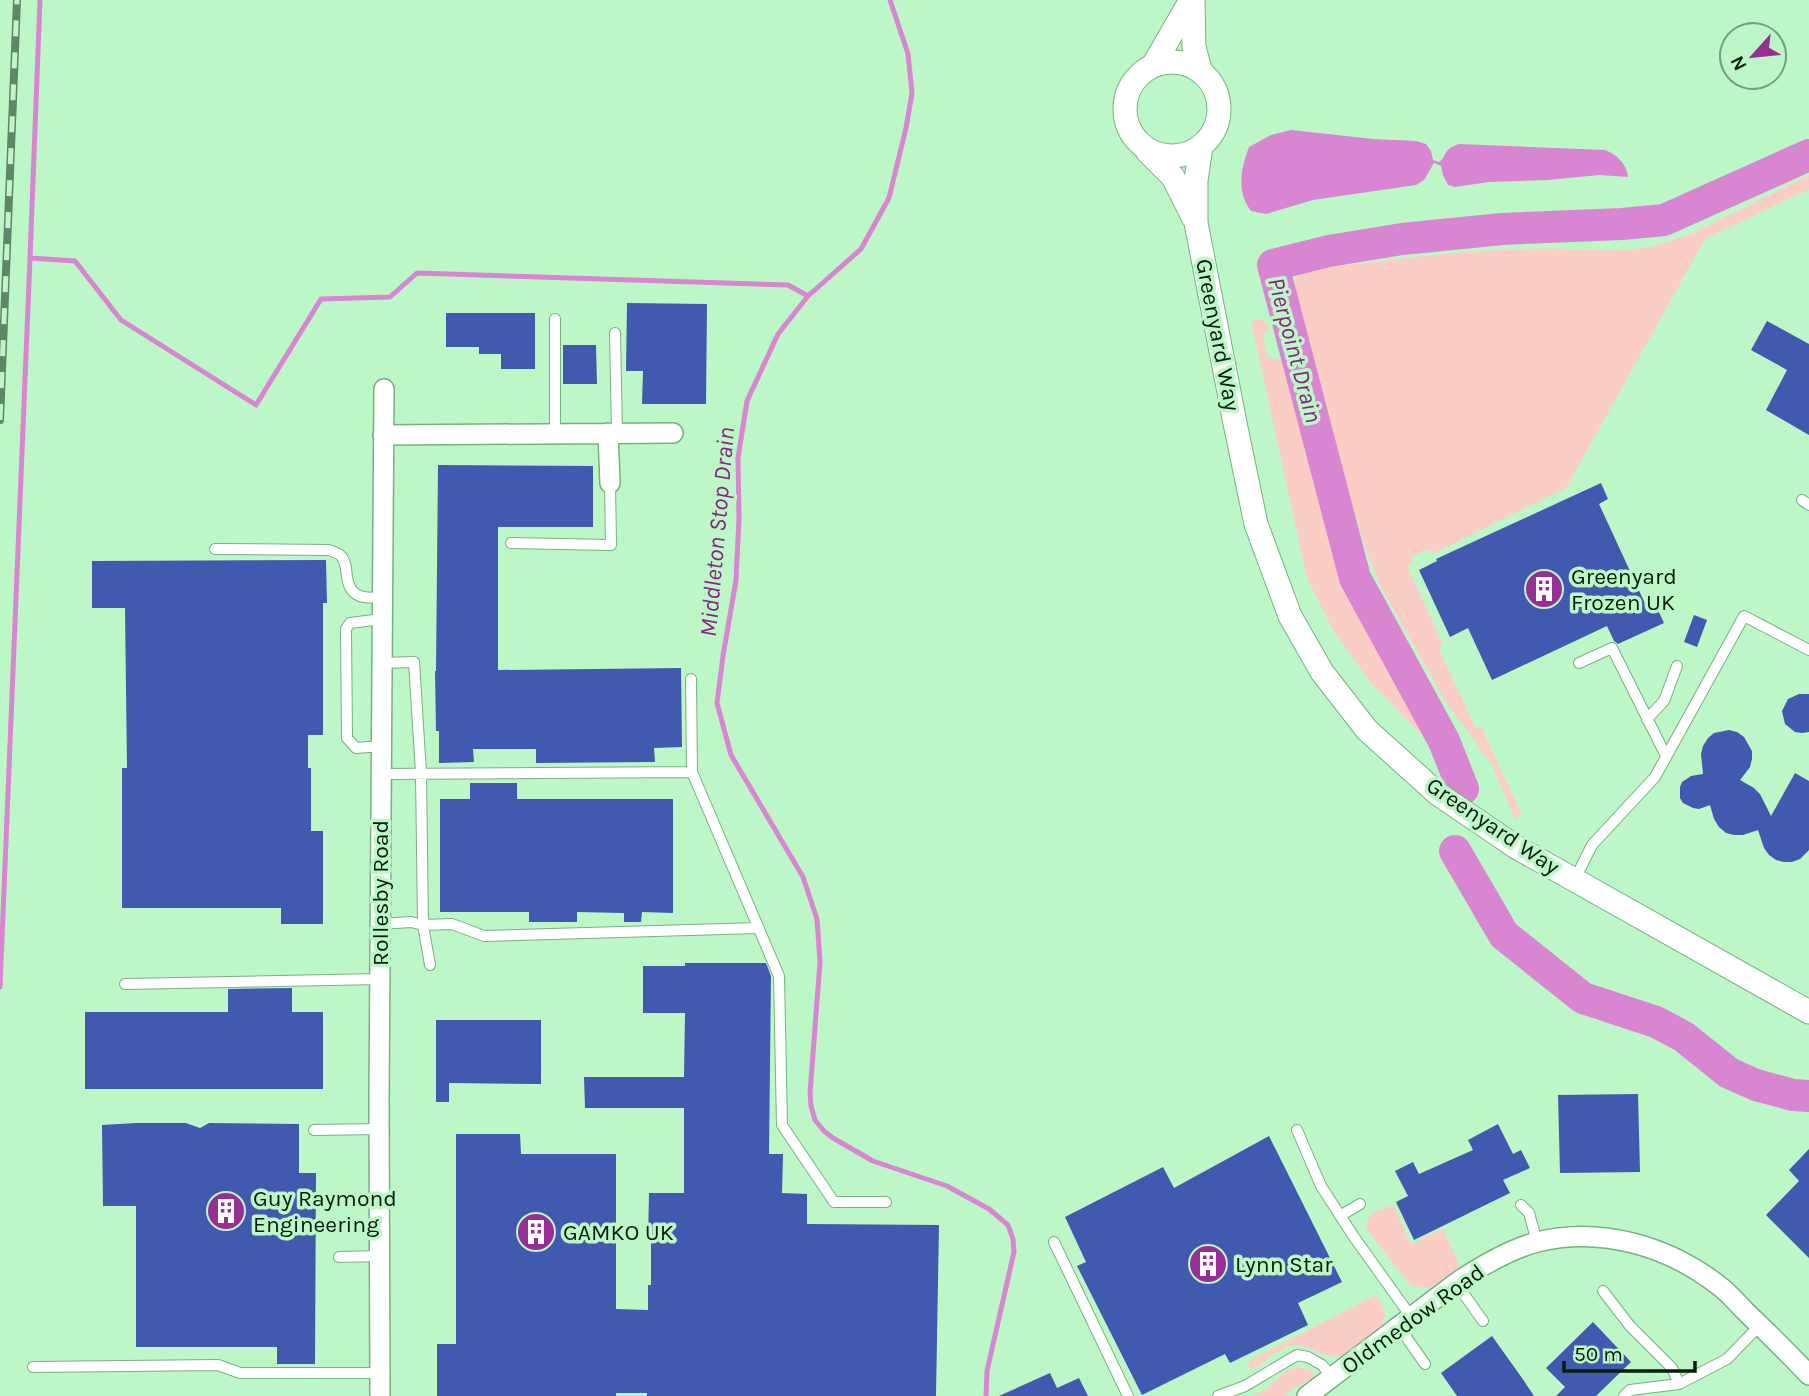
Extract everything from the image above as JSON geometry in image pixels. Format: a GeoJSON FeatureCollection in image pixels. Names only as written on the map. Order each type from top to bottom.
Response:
{"type":"FeatureCollection","features":[{"type":"Feature","properties":{"kind":"street"},"geometry":{"type":"LineString","coordinates":[[1154,64],[1192,0]]}},
{"type":"Feature","properties":{"kind":"street"},"geometry":{"type":"LineString","coordinates":[[1192,0],[1194,47],[1200,70]]}},
{"type":"Feature","properties":{"kind":"street"},"geometry":{"type":"LineString","coordinates":[[1170,61],[1185,63],[1200,70],[1211,82],[1217,96],[1217,125],[1201,147],[1187,154],[1172,157],[1156,154],[1142,146],[1131,135],[1125,120],[1127,91],[1134,80],[1154,64],[1170,61]]}},
{"type":"Feature","properties":{"kind":"street","name":"Greenyard Way"},"geometry":{"type":"LineString","coordinates":[[1142,146],[1173,177],[1196,223]]}},
{"type":"Feature","properties":{"kind":"street","name":"Greenyard Way"},"geometry":{"type":"LineString","coordinates":[[1201,147],[1196,180],[1196,223],[1256,524],[1290,616],[1322,672],[1367,730],[1438,794],[1516,847],[1809,1012]]}},
{"type":"Feature","properties":{"kind":"street","name":"Rollesby Road"},"geometry":{"type":"LineString","coordinates":[[380,1396],[384,389]]}},
{"type":"Feature","properties":{"kind":"street"},"geometry":{"type":"LineString","coordinates":[[610,483],[613,433]]}},
{"type":"Feature","properties":{"kind":"street"},"geometry":{"type":"LineString","coordinates":[[383,435],[673,433]]}},
{"type":"Feature","properties":{"kind":"street","name":"Oldmedow Road"},"geometry":{"type":"LineString","coordinates":[[1322,1389],[1405,1322],[1481,1266],[1537,1242],[1576,1236],[1618,1239],[1674,1257],[1719,1286],[1809,1375]]}},
{"type":"Feature","properties":{"kind":"lane"},"geometry":{"type":"LineString","coordinates":[[555,319],[555,434]]}},
{"type":"Feature","properties":{"kind":"lane"},"geometry":{"type":"LineString","coordinates":[[613,433],[615,332]]}},
{"type":"Feature","properties":{"kind":"lane"},"geometry":{"type":"LineString","coordinates":[[510,543],[611,545],[610,483]]}},
{"type":"Feature","properties":{"kind":"lane"},"geometry":{"type":"LineString","coordinates":[[215,549],[329,550],[339,554],[344,561],[347,579],[353,592],[366,598],[382,597]]}},
{"type":"Feature","properties":{"kind":"lane"},"geometry":{"type":"LineString","coordinates":[[1574,880],[1592,845],[1654,776],[1744,616],[1809,650]]}},
{"type":"Feature","properties":{"kind":"lane"},"geometry":{"type":"LineString","coordinates":[[381,746],[356,748],[347,738],[346,629],[350,623],[382,619]]}},
{"type":"Feature","properties":{"kind":"lane"},"geometry":{"type":"LineString","coordinates":[[1579,663],[1612,649],[1666,756]]}},
{"type":"Feature","properties":{"kind":"lane"},"geometry":{"type":"LineString","coordinates":[[382,663],[414,662],[421,773],[423,925],[430,965]]}},
{"type":"Feature","properties":{"kind":"lane"},"geometry":{"type":"LineString","coordinates":[[1647,719],[1664,701],[1676,666]]}},
{"type":"Feature","properties":{"kind":"lane"},"geometry":{"type":"LineString","coordinates":[[691,679],[692,772],[779,975],[782,1125],[834,1202],[886,1202]]}},
{"type":"Feature","properties":{"kind":"lane"},"geometry":{"type":"LineString","coordinates":[[381,774],[692,772]]}},
{"type":"Feature","properties":{"kind":"lane"},"geometry":{"type":"LineString","coordinates":[[380,923],[452,924],[484,936],[759,928]]}},
{"type":"Feature","properties":{"kind":"lane"},"geometry":{"type":"LineString","coordinates":[[125,984],[380,979]]}},
{"type":"Feature","properties":{"kind":"lane"},"geometry":{"type":"LineString","coordinates":[[314,1130],[379,1129]]}},
{"type":"Feature","properties":{"kind":"lane"},"geometry":{"type":"LineString","coordinates":[[1297,1130],[1321,1186],[1405,1322],[1425,1364]]}},
{"type":"Feature","properties":{"kind":"lane"},"geometry":{"type":"LineString","coordinates":[[1340,1216],[1360,1205]]}},
{"type":"Feature","properties":{"kind":"lane"},"geometry":{"type":"LineString","coordinates":[[1521,1205],[1529,1213],[1537,1242]]}},
{"type":"Feature","properties":{"kind":"lane"},"geometry":{"type":"LineString","coordinates":[[1054,1242],[1128,1396]]}},
{"type":"Feature","properties":{"kind":"lane"},"geometry":{"type":"LineString","coordinates":[[339,1257],[379,1256]]}},
{"type":"Feature","properties":{"kind":"lane"},"geometry":{"type":"LineString","coordinates":[[1456,1283],[1483,1321]]}},
{"type":"Feature","properties":{"kind":"lane"},"geometry":{"type":"LineString","coordinates":[[1603,1291],[1630,1326],[1672,1368],[1679,1384]]}},
{"type":"Feature","properties":{"kind":"lane"},"geometry":{"type":"LineString","coordinates":[[1624,1396],[1630,1391],[1679,1384],[1727,1359],[1760,1325]]}},
{"type":"Feature","properties":{"kind":"lane"},"geometry":{"type":"LineString","coordinates":[[1218,1396],[1245,1386],[1297,1355],[1308,1357],[1322,1365],[1322,1389]]}},
{"type":"Feature","properties":{"kind":"lane"},"geometry":{"type":"LineString","coordinates":[[33,1367],[218,1365],[240,1373],[380,1373]]}},
{"type":"Feature","properties":{"kind":"shaded area"},"geometry":{"type":"Polygon","coordinates":[[[1291,130],[1416,141],[1426,144],[1433,160],[1439,162],[1447,150],[1459,144],[1605,150],[1620,160],[1628,177],[1599,175],[1489,182],[1455,187],[1448,185],[1441,166],[1434,163],[1424,180],[1416,185],[1313,200],[1266,214],[1251,211],[1243,196],[1241,180],[1249,147],[1271,135],[1291,130]]]}},
{"type":"Feature","properties":{"kind":"shaded area"},"geometry":{"type":"Polygon","coordinates":[[[1809,175],[1809,189],[1705,239],[1566,488],[1432,554],[1429,549],[1411,557],[1413,563],[1407,566],[1443,644],[1438,647],[1476,729],[1481,727],[1522,815],[1515,819],[1492,765],[1446,702],[1380,585],[1366,550],[1301,329],[1294,286],[1296,277],[1335,266],[1452,253],[1542,249],[1623,250],[1650,247],[1692,233],[1809,175]]]}},
{"type":"Feature","properties":{"kind":"shaded area"},"geometry":{"type":"Polygon","coordinates":[[[1260,319],[1267,323],[1269,330],[1262,334],[1268,357],[1284,361],[1306,429],[1334,547],[1358,610],[1430,736],[1426,739],[1371,683],[1333,630],[1307,578],[1251,321],[1260,319]]]}},
{"type":"Feature","properties":{"kind":"shaded area"},"geometry":{"type":"Polygon","coordinates":[[[1393,1205],[1411,1244],[1443,1229],[1460,1267],[1430,1288],[1411,1286],[1365,1227],[1371,1214],[1393,1205]]]}},
{"type":"Feature","properties":{"kind":"shaded area"},"geometry":{"type":"Polygon","coordinates":[[[1376,1295],[1384,1309],[1382,1323],[1343,1355],[1329,1356],[1303,1346],[1289,1346],[1251,1370],[1247,1362],[1376,1295]]]}},
{"type":"Feature","properties":{"kind":"shaded area"},"geometry":{"type":"Polygon","coordinates":[[[1297,1367],[1309,1369],[1314,1373],[1313,1377],[1283,1396],[1249,1396],[1264,1391],[1286,1371],[1297,1367]]]}},
{"type":"Feature","properties":{"kind":"building"},"geometry":{"type":"Polygon","coordinates":[[[627,303],[707,304],[706,404],[642,404],[643,371],[626,371],[627,303]]]}},
{"type":"Feature","properties":{"kind":"building"},"geometry":{"type":"Polygon","coordinates":[[[446,313],[535,313],[535,369],[501,369],[501,354],[479,354],[479,347],[446,347],[446,313]]]}},
{"type":"Feature","properties":{"kind":"building"},"geometry":{"type":"Polygon","coordinates":[[[1767,321],[1809,344],[1809,435],[1766,410],[1787,370],[1751,350],[1767,321]]]}},
{"type":"Feature","properties":{"kind":"building"},"geometry":{"type":"Polygon","coordinates":[[[563,345],[596,345],[597,384],[563,384],[563,345]]]}},
{"type":"Feature","properties":{"kind":"building"},"geometry":{"type":"Polygon","coordinates":[[[438,465],[593,466],[593,527],[498,527],[498,670],[681,668],[682,747],[654,748],[655,762],[536,763],[536,749],[473,749],[474,762],[439,763],[435,671],[438,465]]]}},
{"type":"Feature","properties":{"kind":"building","name":"Greenyard Frozen UK"},"geometry":{"type":"Polygon","coordinates":[[[1601,483],[1608,499],[1599,504],[1649,612],[1657,608],[1664,623],[1618,644],[1607,626],[1492,680],[1468,628],[1450,637],[1419,570],[1437,561],[1436,559],[1601,483]]]}},
{"type":"Feature","properties":{"kind":"building"},"geometry":{"type":"Polygon","coordinates":[[[326,560],[327,603],[323,603],[323,735],[308,735],[311,831],[323,831],[323,924],[281,924],[281,908],[122,908],[122,768],[127,768],[125,608],[92,608],[92,561],[326,560]]]}},
{"type":"Feature","properties":{"kind":"building"},"geometry":{"type":"Polygon","coordinates":[[[1694,615],[1707,620],[1697,647],[1684,642],[1694,615]]]}},
{"type":"Feature","properties":{"kind":"building"},"geometry":{"type":"Polygon","coordinates":[[[1799,694],[1809,694],[1809,732],[1795,732],[1785,724],[1782,711],[1788,699],[1799,694]]]}},
{"type":"Feature","properties":{"kind":"building"},"geometry":{"type":"Polygon","coordinates":[[[1729,730],[1744,737],[1752,751],[1750,767],[1740,780],[1760,794],[1771,816],[1795,773],[1809,781],[1809,850],[1800,859],[1792,862],[1776,860],[1764,848],[1758,830],[1743,835],[1726,833],[1714,819],[1710,805],[1693,808],[1683,803],[1680,798],[1682,782],[1691,776],[1703,774],[1701,754],[1708,738],[1714,733],[1729,730]]]}},
{"type":"Feature","properties":{"kind":"building"},"geometry":{"type":"Polygon","coordinates":[[[470,783],[517,783],[517,799],[673,799],[673,913],[642,912],[641,922],[624,922],[624,913],[577,912],[577,922],[529,922],[529,912],[440,912],[440,799],[470,799],[470,783]]]}},
{"type":"Feature","properties":{"kind":"building"},"geometry":{"type":"Polygon","coordinates":[[[685,963],[766,963],[771,976],[769,1154],[783,1154],[782,1193],[807,1194],[807,1224],[939,1225],[936,1396],[647,1396],[647,1393],[616,1393],[616,1396],[437,1396],[437,1344],[456,1344],[456,1134],[520,1134],[521,1154],[616,1154],[616,1309],[648,1310],[648,1285],[651,1285],[649,1193],[684,1193],[684,1108],[585,1108],[584,1077],[684,1077],[685,1013],[643,1013],[643,966],[685,966],[685,963]]]}},
{"type":"Feature","properties":{"kind":"building"},"geometry":{"type":"Polygon","coordinates":[[[292,988],[292,1012],[323,1012],[323,1089],[85,1089],[85,1012],[228,1012],[228,989],[292,988]]]}},
{"type":"Feature","properties":{"kind":"building"},"geometry":{"type":"Polygon","coordinates":[[[436,1020],[541,1020],[541,1084],[449,1083],[449,1102],[436,1102],[436,1020]]]}},
{"type":"Feature","properties":{"kind":"building"},"geometry":{"type":"Polygon","coordinates":[[[1638,1094],[1640,1172],[1560,1173],[1558,1095],[1638,1094]]]}},
{"type":"Feature","properties":{"kind":"building","name":"Guy Raymond Engineering"},"geometry":{"type":"Polygon","coordinates":[[[186,1123],[200,1128],[209,1123],[299,1124],[299,1173],[316,1173],[315,1364],[277,1364],[277,1347],[136,1347],[136,1206],[103,1206],[102,1125],[186,1123]]]}},
{"type":"Feature","properties":{"kind":"building"},"geometry":{"type":"Polygon","coordinates":[[[1498,1124],[1513,1154],[1521,1150],[1530,1168],[1503,1180],[1510,1193],[1414,1240],[1396,1202],[1408,1196],[1395,1171],[1413,1162],[1419,1174],[1473,1150],[1468,1140],[1498,1124]]]}},
{"type":"Feature","properties":{"kind":"building","name":"Lynn Star"},"geometry":{"type":"Polygon","coordinates":[[[1269,1136],[1342,1282],[1298,1303],[1308,1325],[1230,1363],[1225,1354],[1142,1395],[1077,1266],[1086,1262],[1065,1217],[1163,1167],[1174,1188],[1269,1136]]]}},
{"type":"Feature","properties":{"kind":"building"},"geometry":{"type":"Polygon","coordinates":[[[1809,1149],[1809,1258],[1766,1215],[1799,1181],[1789,1170],[1809,1149]]]}},
{"type":"Feature","properties":{"kind":"building"},"geometry":{"type":"Polygon","coordinates":[[[1593,1322],[1631,1362],[1596,1396],[1556,1396],[1565,1387],[1546,1368],[1593,1322]]]}},
{"type":"Feature","properties":{"kind":"building"},"geometry":{"type":"Polygon","coordinates":[[[1492,1336],[1534,1396],[1457,1396],[1441,1373],[1492,1336]]]}},
{"type":"Feature","properties":{"kind":"building"},"geometry":{"type":"Polygon","coordinates":[[[1050,1373],[1057,1388],[1079,1378],[1088,1396],[999,1396],[1050,1373]]]}},
{"type":"Feature","properties":{"kind":"waterway"},"geometry":{"type":"LineString","coordinates":[[30,258],[40,0]]}},
{"type":"Feature","properties":{"kind":"waterway","name":"Middleton Stop Drain"},"geometry":{"type":"LineString","coordinates":[[890,0],[908,54],[912,93],[889,198],[861,249],[808,296],[778,334],[747,401],[738,458],[736,580],[717,703],[731,755],[803,877],[817,919],[820,962],[810,1093],[815,1120],[833,1138],[873,1161],[947,1186],[989,1209],[1008,1225],[1014,1252],[987,1371],[986,1396]]}},
{"type":"Feature","properties":{"kind":"waterway","name":"Pierpoint Drain"},"geometry":{"type":"LineString","coordinates":[[1463,789],[1444,741],[1355,578],[1273,265],[1329,251],[1402,239],[1502,229],[1664,220],[1809,155]]}},
{"type":"Feature","properties":{"kind":"waterway"},"geometry":{"type":"LineString","coordinates":[[0,987],[30,258],[75,261],[121,320],[256,405],[321,299],[390,297],[417,273],[788,285],[808,296]]}},
{"type":"Feature","properties":{"kind":"waterway","name":"Pierpoint Drain"},"geometry":{"type":"LineString","coordinates":[[1455,851],[1504,935],[1583,998],[1656,1022],[1684,1037],[1729,1073],[1756,1085],[1793,1095],[1809,1096]]}},
{"type":"Feature","properties":{"kind":"railway"},"geometry":{"type":"LineString","coordinates":[[0,420],[17,0]]}},
{"type":"Feature","properties":{"kind":"place","name":"Greenyard Frozen UK"},"geometry":{"type":"Point","coordinates":[1544,589]}},
{"type":"Feature","properties":{"kind":"place","name":"Guy Raymond Engineering"},"geometry":{"type":"Point","coordinates":[226,1211]}},
{"type":"Feature","properties":{"kind":"place","name":"GAMKO UK"},"geometry":{"type":"Point","coordinates":[536,1232]}},
{"type":"Feature","properties":{"kind":"place","name":"Lynn Star"},"geometry":{"type":"Point","coordinates":[1208,1264]}}]}
